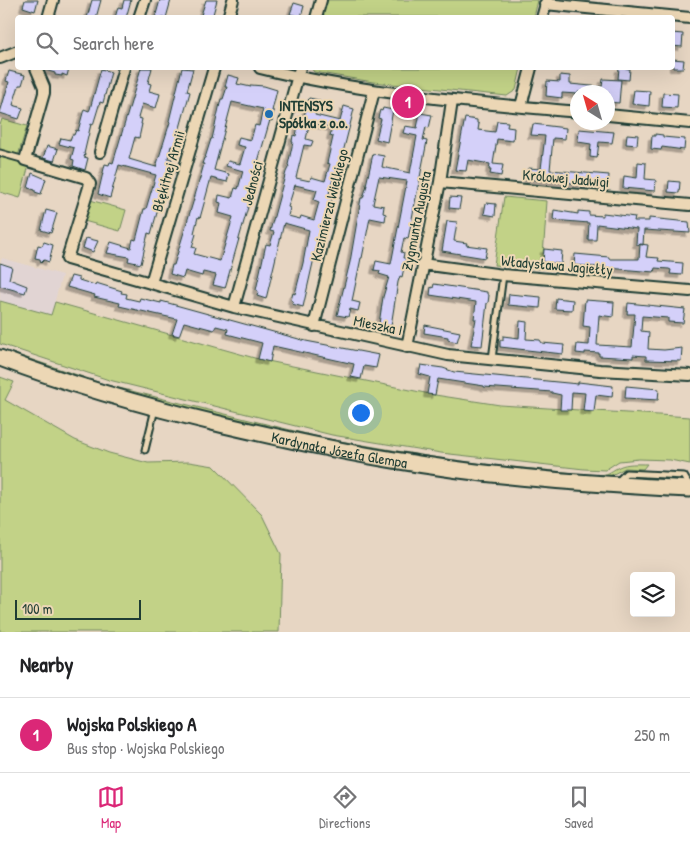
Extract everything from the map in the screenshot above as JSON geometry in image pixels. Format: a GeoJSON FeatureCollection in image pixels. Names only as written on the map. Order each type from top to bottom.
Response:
{"type":"FeatureCollection","features":[{"type":"Feature","properties":{"kind":"main road","name":"Kardynała Józefa Glempa"},"geometry":{"type":"LineString","coordinates":[[0,358],[77,385],[155,408],[294,441],[394,460],[494,474],[614,485],[690,488]]}},
{"type":"Feature","properties":{"kind":"street"},"geometry":{"type":"LineString","coordinates":[[49,15],[53,0]]}},
{"type":"Feature","properties":{"kind":"street"},"geometry":{"type":"LineString","coordinates":[[140,15],[145,0]]}},
{"type":"Feature","properties":{"kind":"street"},"geometry":{"type":"LineString","coordinates":[[229,15],[234,0]]}},
{"type":"Feature","properties":{"kind":"street"},"geometry":{"type":"LineString","coordinates":[[317,15],[321,0]]}},
{"type":"Feature","properties":{"kind":"street"},"geometry":{"type":"LineString","coordinates":[[543,15],[546,2],[663,15]]}},
{"type":"Feature","properties":{"kind":"street"},"geometry":{"type":"LineString","coordinates":[[675,16],[690,18]]}},
{"type":"Feature","properties":{"kind":"street"},"geometry":{"type":"LineString","coordinates":[[0,58],[15,52]]}},
{"type":"Feature","properties":{"kind":"street"},"geometry":{"type":"LineString","coordinates":[[25,160],[44,93],[44,87],[37,70]]}},
{"type":"Feature","properties":{"kind":"street"},"geometry":{"type":"LineString","coordinates":[[100,152],[123,70]]}},
{"type":"Feature","properties":{"kind":"street","name":"Błękitnej Armii"},"geometry":{"type":"LineString","coordinates":[[151,283],[213,70]]}},
{"type":"Feature","properties":{"kind":"street"},"geometry":{"type":"LineString","coordinates":[[279,70],[298,72],[374,90],[452,101],[570,111]]}},
{"type":"Feature","properties":{"kind":"street"},"geometry":{"type":"LineString","coordinates":[[521,106],[530,70]]}},
{"type":"Feature","properties":{"kind":"street","name":"Jedności"},"geometry":{"type":"LineString","coordinates":[[234,307],[298,72]]}},
{"type":"Feature","properties":{"kind":"street","name":"Kazimierza Wielkiego"},"geometry":{"type":"LineString","coordinates":[[314,326],[374,90]]}},
{"type":"Feature","properties":{"kind":"street","name":"Zygmunta Augusta"},"geometry":{"type":"LineString","coordinates":[[407,346],[440,182],[452,101]]}},
{"type":"Feature","properties":{"kind":"street"},"geometry":{"type":"LineString","coordinates":[[615,116],[690,123]]}},
{"type":"Feature","properties":{"kind":"street","name":"Mieszka I"},"geometry":{"type":"LineString","coordinates":[[25,160],[86,178],[90,184],[67,260],[234,307],[448,355],[600,370],[690,375]]}},
{"type":"Feature","properties":{"kind":"street","name":"Królowej Jadwigi"},"geometry":{"type":"LineString","coordinates":[[440,182],[690,205]]}},
{"type":"Feature","properties":{"kind":"street","name":"Władysława Jagiełły"},"geometry":{"type":"LineString","coordinates":[[422,264],[503,275],[690,291]]}},
{"type":"Feature","properties":{"kind":"lane"},"geometry":{"type":"LineString","coordinates":[[0,153],[25,160]]}},
{"type":"Feature","properties":{"kind":"lane"},"geometry":{"type":"LineString","coordinates":[[492,360],[503,275]]}},
{"type":"Feature","properties":{"kind":"lane"},"geometry":{"type":"LineString","coordinates":[[145,450],[155,408]]}},
{"type":"Feature","properties":{"kind":"shaded area"},"geometry":{"type":"Polygon","coordinates":[[[2,258],[62,275],[51,315],[0,301],[0,265],[2,258]]]}},
{"type":"Feature","properties":{"kind":"green space"},"geometry":{"type":"Polygon","coordinates":[[[328,0],[538,0],[534,15],[323,15],[328,0]]]}},
{"type":"Feature","properties":{"kind":"green space"},"geometry":{"type":"Polygon","coordinates":[[[312,70],[521,70],[516,90],[507,96],[373,82],[314,72],[312,70]]]}},
{"type":"Feature","properties":{"kind":"green space"},"geometry":{"type":"Polygon","coordinates":[[[2,119],[27,126],[18,156],[0,151],[0,125],[2,119]]]}},
{"type":"Feature","properties":{"kind":"green space"},"geometry":{"type":"Polygon","coordinates":[[[0,156],[29,165],[20,198],[0,192],[0,156]]]}},
{"type":"Feature","properties":{"kind":"green space"},"geometry":{"type":"Polygon","coordinates":[[[504,197],[547,201],[542,269],[494,265],[504,197]]]}},
{"type":"Feature","properties":{"kind":"green space"},"geometry":{"type":"Polygon","coordinates":[[[90,200],[126,210],[120,231],[84,221],[90,200]]]}},
{"type":"Feature","properties":{"kind":"green space"},"geometry":{"type":"Polygon","coordinates":[[[0,301],[51,315],[55,302],[258,359],[435,395],[500,405],[690,417],[690,464],[670,460],[639,459],[619,461],[605,470],[584,469],[441,453],[332,435],[109,380],[0,344],[0,301]]]}},
{"type":"Feature","properties":{"kind":"green space"},"geometry":{"type":"Polygon","coordinates":[[[0,349],[107,385],[323,438],[491,465],[596,475],[607,474],[625,465],[647,464],[643,469],[625,468],[606,478],[531,473],[371,451],[206,414],[91,383],[0,353],[0,349]]]}},
{"type":"Feature","properties":{"kind":"green space"},"geometry":{"type":"Polygon","coordinates":[[[0,377],[14,382],[5,400],[75,440],[109,453],[148,463],[189,462],[214,466],[262,515],[281,554],[279,632],[0,632],[0,377]]]}},
{"type":"Feature","properties":{"kind":"building"},"geometry":{"type":"Polygon","coordinates":[[[25,0],[38,0],[35,11],[23,7],[25,0]]]}},
{"type":"Feature","properties":{"kind":"building"},"geometry":{"type":"Polygon","coordinates":[[[92,0],[101,0],[97,15],[88,15],[92,0]]]}},
{"type":"Feature","properties":{"kind":"building"},"geometry":{"type":"Polygon","coordinates":[[[124,0],[131,0],[127,15],[116,15],[118,7],[122,8],[124,0]]]}},
{"type":"Feature","properties":{"kind":"building"},"geometry":{"type":"Polygon","coordinates":[[[160,0],[171,0],[167,15],[156,15],[160,0]]]}},
{"type":"Feature","properties":{"kind":"building"},"geometry":{"type":"Polygon","coordinates":[[[206,0],[217,0],[213,15],[201,15],[206,0]]]}},
{"type":"Feature","properties":{"kind":"building"},"geometry":{"type":"Polygon","coordinates":[[[294,3],[304,6],[302,15],[290,14],[294,3]]]}},
{"type":"Feature","properties":{"kind":"building"},"geometry":{"type":"Polygon","coordinates":[[[675,33],[683,34],[682,47],[675,46],[675,33]]]}},
{"type":"Feature","properties":{"kind":"building"},"geometry":{"type":"Polygon","coordinates":[[[675,59],[684,60],[683,68],[675,68],[675,59]]]}},
{"type":"Feature","properties":{"kind":"building"},"geometry":{"type":"Polygon","coordinates":[[[45,70],[68,70],[67,76],[62,74],[62,76],[55,75],[55,73],[45,70]]]}},
{"type":"Feature","properties":{"kind":"building"},"geometry":{"type":"Polygon","coordinates":[[[101,70],[111,72],[103,103],[100,102],[93,125],[91,124],[84,154],[84,157],[88,158],[85,170],[73,166],[74,160],[71,159],[74,148],[59,144],[61,138],[70,140],[76,130],[78,131],[84,109],[89,111],[101,70]]]}},
{"type":"Feature","properties":{"kind":"building"},"geometry":{"type":"Polygon","coordinates":[[[140,70],[151,70],[148,83],[151,84],[149,91],[160,94],[156,108],[142,104],[138,118],[142,119],[139,138],[135,137],[129,159],[156,167],[170,122],[182,70],[193,70],[187,91],[190,92],[178,135],[180,136],[177,147],[171,146],[168,158],[172,159],[151,234],[148,233],[141,264],[128,261],[129,257],[107,253],[111,242],[131,248],[133,239],[136,240],[156,175],[119,165],[110,198],[98,194],[105,164],[113,163],[140,70]]]}},
{"type":"Feature","properties":{"kind":"building"},"geometry":{"type":"Polygon","coordinates":[[[619,70],[630,70],[629,80],[618,79],[619,70]]]}},
{"type":"Feature","properties":{"kind":"building"},"geometry":{"type":"Polygon","coordinates":[[[9,71],[25,75],[22,85],[19,85],[13,105],[23,108],[19,119],[0,113],[9,82],[6,81],[9,71]]]}},
{"type":"Feature","properties":{"kind":"building"},"geometry":{"type":"Polygon","coordinates":[[[228,75],[239,78],[237,84],[251,87],[251,85],[264,86],[277,90],[272,111],[274,111],[272,121],[270,120],[255,172],[257,172],[252,193],[225,288],[213,285],[216,275],[203,272],[202,276],[185,271],[183,278],[170,274],[194,199],[204,164],[202,164],[212,139],[221,99],[223,99],[227,87],[225,87],[228,75]],[[232,102],[214,170],[229,174],[227,182],[211,178],[194,233],[196,234],[192,247],[196,248],[194,254],[220,261],[233,217],[219,213],[221,203],[218,202],[219,195],[232,198],[235,188],[238,189],[243,171],[226,166],[228,161],[240,164],[245,147],[237,145],[239,137],[251,140],[255,125],[259,126],[263,109],[232,102]]]}},
{"type":"Feature","properties":{"kind":"building"},"geometry":{"type":"Polygon","coordinates":[[[560,75],[570,76],[570,84],[581,85],[570,85],[570,94],[562,93],[562,98],[546,96],[547,81],[560,82],[560,75]]]}},
{"type":"Feature","properties":{"kind":"building"},"geometry":{"type":"Polygon","coordinates":[[[603,79],[621,80],[619,103],[615,103],[615,85],[602,85],[603,79]]]}},
{"type":"Feature","properties":{"kind":"building"},"geometry":{"type":"Polygon","coordinates":[[[634,90],[650,91],[649,106],[632,104],[634,90]]]}},
{"type":"Feature","properties":{"kind":"building"},"geometry":{"type":"Polygon","coordinates":[[[663,93],[678,94],[677,108],[662,107],[663,93]]]}},
{"type":"Feature","properties":{"kind":"building"},"geometry":{"type":"Polygon","coordinates":[[[309,98],[319,100],[315,115],[340,121],[344,106],[354,109],[336,180],[333,179],[329,193],[333,194],[319,245],[317,245],[303,307],[292,304],[293,301],[291,300],[293,293],[295,294],[303,263],[309,230],[284,223],[266,299],[257,296],[258,291],[256,290],[266,244],[270,245],[274,232],[270,231],[289,166],[293,135],[296,136],[300,116],[304,117],[309,98]],[[310,122],[306,139],[313,141],[311,146],[304,145],[296,178],[310,181],[311,177],[325,181],[330,164],[327,163],[333,137],[330,136],[332,128],[310,122]],[[295,185],[288,207],[290,208],[288,216],[300,219],[301,216],[314,220],[319,202],[314,200],[317,190],[295,185]]]}},
{"type":"Feature","properties":{"kind":"building"},"geometry":{"type":"Polygon","coordinates":[[[383,108],[393,110],[387,142],[376,139],[381,119],[378,118],[380,110],[382,111],[383,108]]]}},
{"type":"Feature","properties":{"kind":"building"},"geometry":{"type":"Polygon","coordinates":[[[420,113],[432,115],[429,128],[426,127],[423,140],[427,141],[408,239],[404,238],[401,252],[404,253],[403,258],[406,258],[402,277],[400,276],[398,282],[391,326],[379,324],[383,297],[389,277],[379,274],[380,271],[374,270],[376,261],[391,264],[407,181],[379,177],[373,204],[384,206],[385,221],[370,218],[352,301],[360,303],[358,311],[350,309],[348,317],[337,315],[350,262],[361,198],[363,198],[367,185],[373,154],[384,156],[382,167],[410,173],[417,136],[403,133],[405,126],[417,128],[420,113]]]}},
{"type":"Feature","properties":{"kind":"building"},"geometry":{"type":"Polygon","coordinates":[[[465,118],[477,120],[479,124],[478,130],[495,132],[497,121],[508,122],[507,127],[514,128],[513,141],[497,139],[493,164],[503,165],[501,176],[490,174],[490,164],[468,160],[466,171],[455,170],[465,118]]]}},
{"type":"Feature","properties":{"kind":"building"},"geometry":{"type":"Polygon","coordinates":[[[533,124],[566,128],[565,139],[553,138],[550,170],[609,175],[608,186],[527,179],[528,168],[541,169],[545,136],[531,135],[533,124]]]}},
{"type":"Feature","properties":{"kind":"building"},"geometry":{"type":"Polygon","coordinates":[[[579,130],[614,132],[612,143],[599,142],[597,158],[590,157],[591,144],[578,142],[579,130]]]}},
{"type":"Feature","properties":{"kind":"building"},"geometry":{"type":"Polygon","coordinates":[[[627,134],[638,135],[637,145],[626,144],[627,134]]]}},
{"type":"Feature","properties":{"kind":"building"},"geometry":{"type":"Polygon","coordinates":[[[655,134],[663,135],[663,137],[685,139],[684,150],[662,147],[661,150],[651,149],[652,136],[655,136],[655,134]]]}},
{"type":"Feature","properties":{"kind":"building"},"geometry":{"type":"Polygon","coordinates":[[[47,146],[58,149],[54,161],[43,158],[47,146]]]}},
{"type":"Feature","properties":{"kind":"building"},"geometry":{"type":"Polygon","coordinates":[[[638,162],[646,163],[645,179],[656,180],[655,191],[623,188],[624,176],[637,178],[638,162]]]}},
{"type":"Feature","properties":{"kind":"building"},"geometry":{"type":"Polygon","coordinates":[[[32,173],[46,179],[41,194],[28,188],[32,173]]]}},
{"type":"Feature","properties":{"kind":"building"},"geometry":{"type":"Polygon","coordinates":[[[669,181],[680,182],[679,193],[668,192],[669,181]]]}},
{"type":"Feature","properties":{"kind":"building"},"geometry":{"type":"Polygon","coordinates":[[[450,197],[461,198],[459,209],[449,208],[450,197]]]}},
{"type":"Feature","properties":{"kind":"building"},"geometry":{"type":"Polygon","coordinates":[[[486,203],[496,204],[495,216],[484,214],[486,203]]]}},
{"type":"Feature","properties":{"kind":"building"},"geometry":{"type":"Polygon","coordinates":[[[46,210],[57,213],[51,233],[41,230],[46,210]]]}},
{"type":"Feature","properties":{"kind":"building"},"geometry":{"type":"Polygon","coordinates":[[[554,210],[578,214],[578,211],[589,212],[589,215],[603,216],[603,213],[635,217],[634,221],[649,221],[649,218],[689,222],[690,233],[644,230],[643,245],[636,244],[637,229],[597,224],[596,240],[588,240],[589,223],[553,220],[554,210]]]}},
{"type":"Feature","properties":{"kind":"building"},"geometry":{"type":"Polygon","coordinates":[[[447,221],[457,222],[454,241],[487,248],[485,258],[442,251],[447,221]]]}},
{"type":"Feature","properties":{"kind":"building"},"geometry":{"type":"Polygon","coordinates":[[[86,238],[98,241],[93,252],[83,248],[86,238]]]}},
{"type":"Feature","properties":{"kind":"building"},"geometry":{"type":"Polygon","coordinates":[[[44,242],[53,245],[49,262],[44,260],[41,263],[40,259],[35,258],[38,245],[42,246],[44,242]]]}},
{"type":"Feature","properties":{"kind":"building"},"geometry":{"type":"Polygon","coordinates":[[[640,244],[648,245],[646,257],[659,258],[658,261],[683,263],[682,275],[670,274],[671,270],[669,269],[655,268],[654,272],[574,265],[575,254],[609,257],[609,259],[639,259],[640,244]]]}},
{"type":"Feature","properties":{"kind":"building"},"geometry":{"type":"Polygon","coordinates":[[[544,249],[562,251],[561,264],[543,262],[544,249]]]}},
{"type":"Feature","properties":{"kind":"building"},"geometry":{"type":"Polygon","coordinates":[[[0,263],[12,267],[9,279],[27,286],[25,293],[0,286],[0,263]]]}},
{"type":"Feature","properties":{"kind":"building"},"geometry":{"type":"Polygon","coordinates":[[[71,276],[95,285],[96,283],[122,291],[121,293],[127,294],[126,298],[139,301],[140,298],[161,303],[161,301],[306,341],[379,355],[376,368],[364,366],[361,379],[351,377],[354,364],[273,346],[270,362],[258,359],[262,343],[227,334],[228,329],[216,326],[214,330],[184,322],[179,336],[172,334],[177,319],[119,306],[120,303],[94,297],[95,295],[67,287],[71,276]]]}},
{"type":"Feature","properties":{"kind":"building"},"geometry":{"type":"Polygon","coordinates":[[[434,284],[487,292],[489,295],[482,346],[471,345],[476,319],[474,319],[476,302],[430,295],[431,287],[433,288],[434,284]]]}},
{"type":"Feature","properties":{"kind":"building"},"geometry":{"type":"Polygon","coordinates":[[[509,294],[541,297],[540,308],[508,305],[509,294]]]}},
{"type":"Feature","properties":{"kind":"building"},"geometry":{"type":"Polygon","coordinates":[[[556,298],[573,300],[572,310],[555,309],[556,298]]]}},
{"type":"Feature","properties":{"kind":"building"},"geometry":{"type":"Polygon","coordinates":[[[585,300],[614,302],[613,317],[599,315],[597,345],[632,347],[635,314],[627,314],[628,303],[685,309],[683,323],[668,322],[668,318],[642,316],[641,331],[649,332],[648,349],[682,348],[681,361],[646,360],[646,356],[633,355],[633,358],[599,356],[599,353],[576,353],[577,344],[589,345],[590,327],[583,326],[585,300]]]}},
{"type":"Feature","properties":{"kind":"building"},"geometry":{"type":"Polygon","coordinates":[[[520,321],[527,322],[526,339],[564,345],[563,354],[500,347],[500,340],[503,340],[503,336],[519,338],[520,321]]]}},
{"type":"Feature","properties":{"kind":"building"},"geometry":{"type":"Polygon","coordinates":[[[425,325],[460,332],[457,342],[448,340],[448,337],[424,333],[425,325]]]}},
{"type":"Feature","properties":{"kind":"building"},"geometry":{"type":"Polygon","coordinates":[[[421,365],[443,368],[454,372],[613,386],[612,397],[596,395],[594,412],[583,411],[585,393],[572,392],[571,410],[560,410],[561,395],[552,392],[484,387],[438,379],[435,395],[427,394],[430,377],[419,374],[421,365]]]}},
{"type":"Feature","properties":{"kind":"building"},"geometry":{"type":"Polygon","coordinates":[[[626,386],[659,389],[658,400],[625,398],[626,386]]]}},
{"type":"Feature","properties":{"kind":"place","name":"Wojska Polskiego A"},"geometry":{"type":"Point","coordinates":[408,102]}},
{"type":"Feature","properties":{"kind":"place","name":"INTENSYS Spółka z o.o."},"geometry":{"type":"Point","coordinates":[269,114]}}]}
